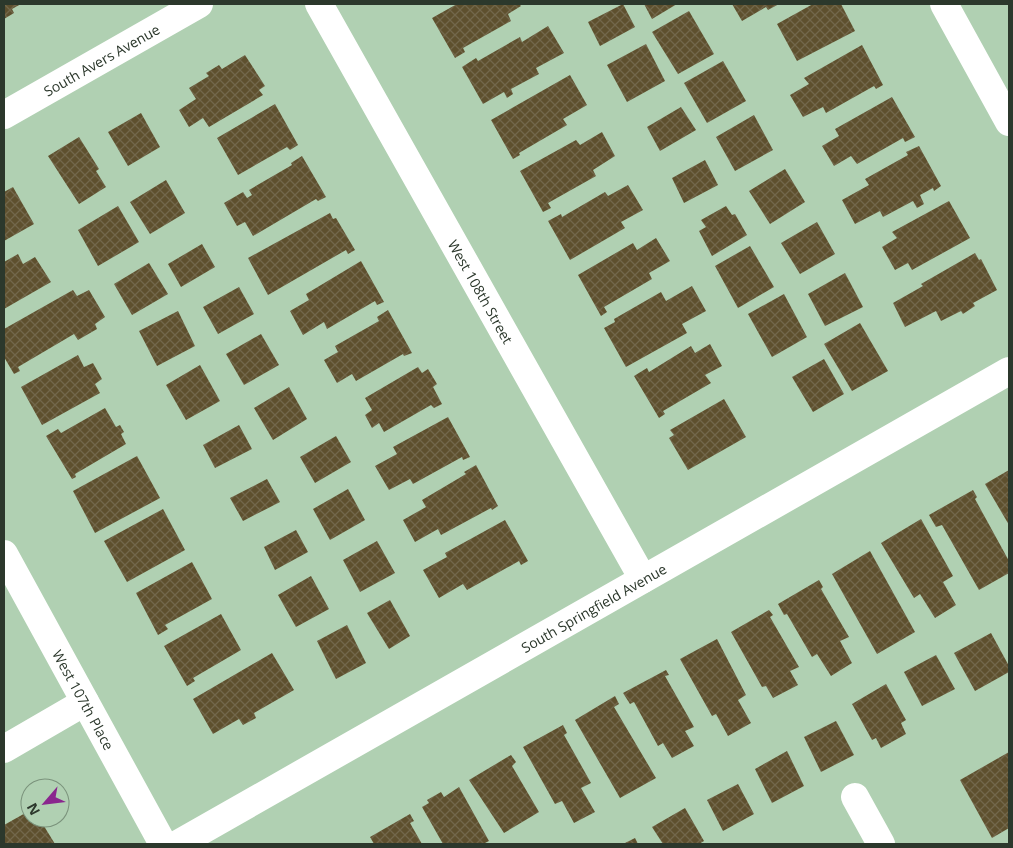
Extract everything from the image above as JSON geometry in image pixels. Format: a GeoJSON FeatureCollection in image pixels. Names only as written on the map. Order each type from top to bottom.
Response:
{"type":"FeatureCollection","features":[{"type":"Feature","properties":{"kind":"street","name":"South Avers Avenue"},"geometry":{"type":"LineString","coordinates":[[4,115],[199,4]]}},
{"type":"Feature","properties":{"kind":"street","name":"West 108th Street"},"geometry":{"type":"LineString","coordinates":[[319,4],[643,580]]}},
{"type":"Feature","properties":{"kind":"street"},"geometry":{"type":"LineString","coordinates":[[944,4],[1009,122]]}},
{"type":"Feature","properties":{"kind":"street","name":"South Springfield Avenue"},"geometry":{"type":"LineString","coordinates":[[178,844],[1009,371]]}},
{"type":"Feature","properties":{"kind":"street","name":"West 107th Place"},"geometry":{"type":"LineString","coordinates":[[4,554],[163,844]]}},
{"type":"Feature","properties":{"kind":"street"},"geometry":{"type":"LineString","coordinates":[[4,749],[85,702]]}},
{"type":"Feature","properties":{"kind":"street"},"geometry":{"type":"LineString","coordinates":[[855,797],[881,844]]}},
{"type":"Feature","properties":{"kind":"building"},"geometry":{"type":"Polygon","coordinates":[[[4,4],[21,4],[12,9],[14,13],[4,19],[4,4]]]}},
{"type":"Feature","properties":{"kind":"building"},"geometry":{"type":"Polygon","coordinates":[[[457,4],[519,4],[521,6],[508,14],[511,21],[463,48],[465,52],[455,58],[432,18],[457,4]]]}},
{"type":"Feature","properties":{"kind":"building"},"geometry":{"type":"Polygon","coordinates":[[[623,4],[635,27],[600,46],[588,22],[623,4]]]}},
{"type":"Feature","properties":{"kind":"building"},"geometry":{"type":"Polygon","coordinates":[[[644,4],[677,4],[652,19],[644,4]]]}},
{"type":"Feature","properties":{"kind":"building"},"geometry":{"type":"Polygon","coordinates":[[[732,4],[779,4],[768,10],[766,7],[742,21],[732,4]]]}},
{"type":"Feature","properties":{"kind":"building"},"geometry":{"type":"Polygon","coordinates":[[[813,4],[841,4],[855,31],[797,61],[777,24],[813,4]]]}},
{"type":"Feature","properties":{"kind":"building"},"geometry":{"type":"Polygon","coordinates":[[[689,11],[714,54],[678,74],[652,32],[689,11]]]}},
{"type":"Feature","properties":{"kind":"building"},"geometry":{"type":"Polygon","coordinates":[[[548,26],[564,53],[536,68],[539,74],[511,89],[513,94],[507,98],[504,92],[483,104],[462,67],[476,58],[478,61],[520,37],[522,42],[548,26]]]}},
{"type":"Feature","properties":{"kind":"building"},"geometry":{"type":"Polygon","coordinates":[[[646,44],[665,81],[627,102],[607,65],[646,44]]]}},
{"type":"Feature","properties":{"kind":"building"},"geometry":{"type":"Polygon","coordinates":[[[862,45],[883,85],[876,89],[874,86],[826,113],[823,107],[803,117],[790,95],[809,84],[804,78],[862,45]]]}},
{"type":"Feature","properties":{"kind":"building"},"geometry":{"type":"Polygon","coordinates":[[[245,55],[265,86],[259,90],[263,95],[209,127],[203,118],[189,127],[179,110],[196,99],[189,88],[209,76],[206,73],[219,65],[222,69],[245,55]]]}},
{"type":"Feature","properties":{"kind":"building"},"geometry":{"type":"Polygon","coordinates":[[[723,61],[746,101],[707,123],[684,83],[723,61]]]}},
{"type":"Feature","properties":{"kind":"building"},"geometry":{"type":"Polygon","coordinates":[[[570,75],[587,105],[563,119],[567,125],[519,153],[520,155],[513,159],[491,120],[570,75]]]}},
{"type":"Feature","properties":{"kind":"building"},"geometry":{"type":"Polygon","coordinates":[[[892,97],[915,137],[905,142],[903,138],[857,164],[851,156],[834,166],[822,146],[839,136],[835,129],[892,97]]]}},
{"type":"Feature","properties":{"kind":"building"},"geometry":{"type":"Polygon","coordinates":[[[275,104],[298,145],[290,150],[287,147],[238,175],[217,138],[275,104]]]}},
{"type":"Feature","properties":{"kind":"building"},"geometry":{"type":"Polygon","coordinates":[[[681,107],[696,130],[660,151],[647,127],[681,107]]]}},
{"type":"Feature","properties":{"kind":"building"},"geometry":{"type":"Polygon","coordinates":[[[141,113],[160,147],[128,166],[108,132],[141,113]]]}},
{"type":"Feature","properties":{"kind":"building"},"geometry":{"type":"Polygon","coordinates":[[[754,115],[773,150],[735,171],[716,137],[754,115]]]}},
{"type":"Feature","properties":{"kind":"building"},"geometry":{"type":"Polygon","coordinates":[[[602,132],[615,156],[593,170],[596,176],[548,203],[551,208],[543,212],[520,171],[576,140],[580,145],[602,132]]]}},
{"type":"Feature","properties":{"kind":"building"},"geometry":{"type":"Polygon","coordinates":[[[79,137],[99,169],[96,171],[106,187],[79,204],[48,156],[79,137]]]}},
{"type":"Feature","properties":{"kind":"building"},"geometry":{"type":"Polygon","coordinates":[[[919,146],[941,186],[934,191],[933,188],[920,195],[924,204],[917,208],[913,201],[883,217],[880,211],[855,224],[842,200],[869,185],[865,179],[908,155],[906,152],[919,146]]]}},
{"type":"Feature","properties":{"kind":"building"},"geometry":{"type":"Polygon","coordinates":[[[302,156],[326,197],[318,201],[316,199],[253,236],[245,222],[237,226],[224,203],[243,192],[247,198],[252,195],[249,190],[292,165],[291,163],[302,156]]]}},
{"type":"Feature","properties":{"kind":"building"},"geometry":{"type":"Polygon","coordinates":[[[705,160],[718,185],[684,203],[672,178],[705,160]]]}},
{"type":"Feature","properties":{"kind":"building"},"geometry":{"type":"Polygon","coordinates":[[[785,169],[805,202],[770,224],[749,191],[785,169]]]}},
{"type":"Feature","properties":{"kind":"building"},"geometry":{"type":"Polygon","coordinates":[[[166,180],[185,213],[150,234],[130,202],[166,180]]]}},
{"type":"Feature","properties":{"kind":"building"},"geometry":{"type":"Polygon","coordinates":[[[628,185],[643,210],[621,222],[625,228],[570,260],[548,221],[561,214],[562,217],[605,192],[608,196],[628,185]]]}},
{"type":"Feature","properties":{"kind":"building"},"geometry":{"type":"Polygon","coordinates":[[[13,187],[34,224],[4,241],[4,192],[13,187]]]}},
{"type":"Feature","properties":{"kind":"building"},"geometry":{"type":"Polygon","coordinates":[[[949,201],[970,238],[912,270],[908,263],[895,270],[882,247],[897,238],[892,232],[949,201]]]}},
{"type":"Feature","properties":{"kind":"building"},"geometry":{"type":"Polygon","coordinates":[[[118,206],[139,242],[98,266],[78,230],[118,206]]]}},
{"type":"Feature","properties":{"kind":"building"},"geometry":{"type":"Polygon","coordinates":[[[726,206],[732,215],[735,214],[747,235],[712,256],[699,231],[706,227],[701,220],[726,206]]]}},
{"type":"Feature","properties":{"kind":"building"},"geometry":{"type":"Polygon","coordinates":[[[330,213],[333,219],[336,218],[355,250],[348,254],[346,250],[268,295],[248,258],[330,213]]]}},
{"type":"Feature","properties":{"kind":"building"},"geometry":{"type":"Polygon","coordinates":[[[817,222],[835,254],[800,274],[781,243],[817,222]]]}},
{"type":"Feature","properties":{"kind":"building"},"geometry":{"type":"Polygon","coordinates":[[[656,238],[670,261],[649,273],[652,279],[604,307],[607,312],[601,316],[578,275],[633,243],[637,250],[656,238]]]}},
{"type":"Feature","properties":{"kind":"building"},"geometry":{"type":"Polygon","coordinates":[[[202,244],[215,267],[181,287],[168,264],[202,244]]]}},
{"type":"Feature","properties":{"kind":"building"},"geometry":{"type":"Polygon","coordinates":[[[750,246],[774,287],[738,308],[715,266],[750,246]]]}},
{"type":"Feature","properties":{"kind":"building"},"geometry":{"type":"Polygon","coordinates":[[[975,253],[979,260],[981,259],[997,290],[973,303],[975,306],[963,314],[961,311],[941,321],[936,311],[905,327],[893,303],[923,286],[921,284],[975,253]]]}},
{"type":"Feature","properties":{"kind":"building"},"geometry":{"type":"Polygon","coordinates":[[[18,254],[23,264],[35,257],[51,282],[4,309],[4,262],[18,254]]]}},
{"type":"Feature","properties":{"kind":"building"},"geometry":{"type":"Polygon","coordinates":[[[361,261],[384,302],[377,305],[375,301],[327,329],[324,322],[303,335],[290,311],[309,300],[306,294],[361,261]]]}},
{"type":"Feature","properties":{"kind":"building"},"geometry":{"type":"Polygon","coordinates":[[[149,263],[168,294],[132,315],[114,284],[149,263]]]}},
{"type":"Feature","properties":{"kind":"building"},"geometry":{"type":"Polygon","coordinates":[[[845,273],[863,307],[825,326],[808,294],[845,273]]]}},
{"type":"Feature","properties":{"kind":"building"},"geometry":{"type":"Polygon","coordinates":[[[692,286],[706,311],[682,324],[687,333],[626,367],[604,328],[615,322],[614,319],[661,292],[666,301],[692,286]]]}},
{"type":"Feature","properties":{"kind":"building"},"geometry":{"type":"Polygon","coordinates":[[[239,287],[254,314],[218,334],[203,307],[239,287]]]}},
{"type":"Feature","properties":{"kind":"building"},"geometry":{"type":"Polygon","coordinates":[[[73,290],[77,296],[89,290],[105,317],[95,324],[97,329],[78,340],[74,334],[18,367],[20,371],[14,374],[4,357],[4,329],[73,290]]]}},
{"type":"Feature","properties":{"kind":"building"},"geometry":{"type":"Polygon","coordinates":[[[784,294],[807,337],[772,357],[748,314],[784,294]]]}},
{"type":"Feature","properties":{"kind":"building"},"geometry":{"type":"Polygon","coordinates":[[[388,310],[412,353],[404,356],[403,354],[356,381],[352,374],[337,383],[324,360],[338,352],[335,346],[379,321],[377,317],[388,310]]]}},
{"type":"Feature","properties":{"kind":"building"},"geometry":{"type":"Polygon","coordinates":[[[178,311],[195,346],[157,366],[139,331],[178,311]]]}},
{"type":"Feature","properties":{"kind":"building"},"geometry":{"type":"Polygon","coordinates":[[[860,323],[888,371],[852,391],[824,344],[860,323]]]}},
{"type":"Feature","properties":{"kind":"building"},"geometry":{"type":"Polygon","coordinates":[[[261,334],[279,365],[244,385],[226,354],[261,334]]]}},
{"type":"Feature","properties":{"kind":"building"},"geometry":{"type":"Polygon","coordinates":[[[710,344],[722,366],[705,375],[711,383],[663,411],[665,414],[659,418],[634,376],[647,368],[649,372],[691,346],[695,353],[710,344]]]}},
{"type":"Feature","properties":{"kind":"building"},"geometry":{"type":"Polygon","coordinates":[[[78,355],[84,367],[93,363],[102,379],[95,384],[100,393],[42,425],[21,387],[78,355]]]}},
{"type":"Feature","properties":{"kind":"building"},"geometry":{"type":"Polygon","coordinates":[[[824,359],[844,394],[813,412],[792,377],[824,359]]]}},
{"type":"Feature","properties":{"kind":"building"},"geometry":{"type":"Polygon","coordinates":[[[200,365],[220,401],[186,420],[166,385],[200,365]]]}},
{"type":"Feature","properties":{"kind":"building"},"geometry":{"type":"Polygon","coordinates":[[[418,367],[422,373],[428,369],[437,384],[433,387],[442,404],[434,408],[431,405],[384,432],[379,423],[372,428],[365,415],[372,410],[365,398],[418,367]]]}},
{"type":"Feature","properties":{"kind":"building"},"geometry":{"type":"Polygon","coordinates":[[[289,387],[307,419],[273,440],[254,408],[289,387]]]}},
{"type":"Feature","properties":{"kind":"building"},"geometry":{"type":"Polygon","coordinates":[[[724,399],[746,437],[688,470],[669,438],[674,435],[670,430],[724,399]]]}},
{"type":"Feature","properties":{"kind":"building"},"geometry":{"type":"Polygon","coordinates":[[[105,408],[116,427],[120,425],[124,432],[121,434],[126,444],[75,474],[76,477],[72,479],[46,436],[58,429],[61,433],[105,408]]]}},
{"type":"Feature","properties":{"kind":"building"},"geometry":{"type":"Polygon","coordinates":[[[448,417],[470,457],[463,460],[462,457],[413,484],[410,479],[389,490],[375,466],[397,454],[393,447],[448,417]]]}},
{"type":"Feature","properties":{"kind":"building"},"geometry":{"type":"Polygon","coordinates":[[[239,425],[252,449],[215,468],[203,445],[239,425]]]}},
{"type":"Feature","properties":{"kind":"building"},"geometry":{"type":"Polygon","coordinates":[[[336,436],[351,462],[315,483],[300,457],[336,436]]]}},
{"type":"Feature","properties":{"kind":"building"},"geometry":{"type":"Polygon","coordinates":[[[137,456],[160,498],[95,533],[73,491],[137,456]]]}},
{"type":"Feature","properties":{"kind":"building"},"geometry":{"type":"Polygon","coordinates":[[[476,465],[498,506],[441,535],[438,529],[415,542],[403,520],[426,507],[422,500],[466,474],[464,472],[476,465]]]}},
{"type":"Feature","properties":{"kind":"building"},"geometry":{"type":"Polygon","coordinates":[[[1009,470],[1009,525],[985,484],[1009,470]]]}},
{"type":"Feature","properties":{"kind":"building"},"geometry":{"type":"Polygon","coordinates":[[[267,479],[280,502],[243,521],[230,498],[267,479]]]}},
{"type":"Feature","properties":{"kind":"building"},"geometry":{"type":"Polygon","coordinates":[[[348,489],[365,520],[330,540],[313,509],[348,489]]]}},
{"type":"Feature","properties":{"kind":"building"},"geometry":{"type":"Polygon","coordinates":[[[973,490],[977,497],[975,499],[1009,561],[1009,573],[979,590],[942,525],[936,527],[929,515],[973,490]]]}},
{"type":"Feature","properties":{"kind":"building"},"geometry":{"type":"Polygon","coordinates":[[[163,509],[185,550],[127,582],[104,541],[163,509]]]}},
{"type":"Feature","properties":{"kind":"building"},"geometry":{"type":"Polygon","coordinates":[[[921,519],[953,576],[943,582],[956,605],[935,618],[920,594],[914,598],[881,543],[921,519]]]}},
{"type":"Feature","properties":{"kind":"building"},"geometry":{"type":"Polygon","coordinates":[[[505,520],[528,561],[521,565],[519,561],[467,590],[463,584],[439,598],[423,570],[447,557],[445,553],[505,520]]]}},
{"type":"Feature","properties":{"kind":"building"},"geometry":{"type":"Polygon","coordinates":[[[296,530],[308,552],[275,570],[264,547],[296,530]]]}},
{"type":"Feature","properties":{"kind":"building"},"geometry":{"type":"Polygon","coordinates":[[[377,541],[395,573],[360,592],[343,560],[377,541]]]}},
{"type":"Feature","properties":{"kind":"building"},"geometry":{"type":"Polygon","coordinates":[[[870,551],[915,632],[877,654],[832,574],[870,551]]]}},
{"type":"Feature","properties":{"kind":"building"},"geometry":{"type":"Polygon","coordinates":[[[192,562],[212,599],[165,625],[168,629],[158,635],[136,593],[192,562]]]}},
{"type":"Feature","properties":{"kind":"building"},"geometry":{"type":"Polygon","coordinates":[[[311,576],[329,609],[296,627],[278,595],[311,576]]]}},
{"type":"Feature","properties":{"kind":"building"},"geometry":{"type":"Polygon","coordinates":[[[819,580],[823,587],[821,589],[849,637],[840,641],[852,663],[831,676],[817,654],[812,657],[787,614],[784,615],[778,604],[819,580]]]}},
{"type":"Feature","properties":{"kind":"building"},"geometry":{"type":"Polygon","coordinates":[[[390,600],[410,636],[389,649],[367,613],[390,600]]]}},
{"type":"Feature","properties":{"kind":"building"},"geometry":{"type":"Polygon","coordinates":[[[769,610],[773,615],[770,617],[799,667],[790,671],[798,685],[773,698],[766,686],[762,687],[731,632],[769,610]]]}},
{"type":"Feature","properties":{"kind":"building"},"geometry":{"type":"Polygon","coordinates":[[[221,614],[241,650],[193,678],[195,681],[187,686],[164,646],[221,614]]]}},
{"type":"Feature","properties":{"kind":"building"},"geometry":{"type":"Polygon","coordinates":[[[347,625],[366,663],[336,679],[317,641],[347,625]]]}},
{"type":"Feature","properties":{"kind":"building"},"geometry":{"type":"Polygon","coordinates":[[[991,633],[1009,666],[1009,672],[975,691],[954,653],[991,633]]]}},
{"type":"Feature","properties":{"kind":"building"},"geometry":{"type":"Polygon","coordinates":[[[717,639],[746,695],[738,700],[751,723],[728,736],[716,714],[712,716],[680,659],[717,639]]]}},
{"type":"Feature","properties":{"kind":"building"},"geometry":{"type":"Polygon","coordinates":[[[272,653],[294,690],[254,713],[256,718],[243,725],[239,719],[213,734],[193,699],[272,653]]]}},
{"type":"Feature","properties":{"kind":"building"},"geometry":{"type":"Polygon","coordinates":[[[936,655],[955,689],[922,706],[904,672],[936,655]]]}},
{"type":"Feature","properties":{"kind":"building"},"geometry":{"type":"Polygon","coordinates":[[[666,670],[669,675],[665,676],[694,727],[685,731],[694,746],[672,758],[663,743],[658,746],[634,702],[630,704],[623,693],[666,670]]]}},
{"type":"Feature","properties":{"kind":"building"},"geometry":{"type":"Polygon","coordinates":[[[886,684],[906,720],[901,723],[906,734],[881,748],[876,738],[872,740],[852,704],[886,684]]]}},
{"type":"Feature","properties":{"kind":"building"},"geometry":{"type":"Polygon","coordinates":[[[615,696],[619,704],[614,707],[656,778],[620,798],[575,720],[615,696]]]}},
{"type":"Feature","properties":{"kind":"building"},"geometry":{"type":"Polygon","coordinates":[[[836,721],[854,755],[821,772],[804,737],[836,721]]]}},
{"type":"Feature","properties":{"kind":"building"},"geometry":{"type":"Polygon","coordinates":[[[563,725],[567,733],[564,735],[591,783],[581,788],[595,812],[574,823],[562,801],[555,804],[523,747],[563,725]]]}},
{"type":"Feature","properties":{"kind":"building"},"geometry":{"type":"Polygon","coordinates":[[[787,751],[804,786],[772,803],[755,769],[787,751]]]}},
{"type":"Feature","properties":{"kind":"building"},"geometry":{"type":"Polygon","coordinates":[[[1009,752],[1009,828],[992,838],[960,780],[1009,752]]]}},
{"type":"Feature","properties":{"kind":"building"},"geometry":{"type":"Polygon","coordinates":[[[511,755],[516,762],[512,766],[539,812],[504,833],[469,780],[511,755]]]}},
{"type":"Feature","properties":{"kind":"building"},"geometry":{"type":"Polygon","coordinates":[[[738,784],[754,814],[723,831],[707,800],[738,784]]]}},
{"type":"Feature","properties":{"kind":"building"},"geometry":{"type":"Polygon","coordinates":[[[459,787],[489,841],[483,844],[443,844],[422,807],[429,803],[427,800],[441,792],[444,797],[459,787]]]}},
{"type":"Feature","properties":{"kind":"building"},"geometry":{"type":"Polygon","coordinates":[[[685,808],[704,841],[699,844],[663,844],[652,827],[685,808]]]}},
{"type":"Feature","properties":{"kind":"building"},"geometry":{"type":"Polygon","coordinates":[[[410,814],[414,821],[410,823],[422,844],[374,844],[370,837],[410,814]]]}},
{"type":"Feature","properties":{"kind":"building"},"geometry":{"type":"Polygon","coordinates":[[[20,816],[20,828],[45,828],[55,844],[4,844],[4,825],[20,816]]]}},
{"type":"Feature","properties":{"kind":"building"},"geometry":{"type":"Polygon","coordinates":[[[635,838],[638,844],[623,844],[635,838]]]}}]}
